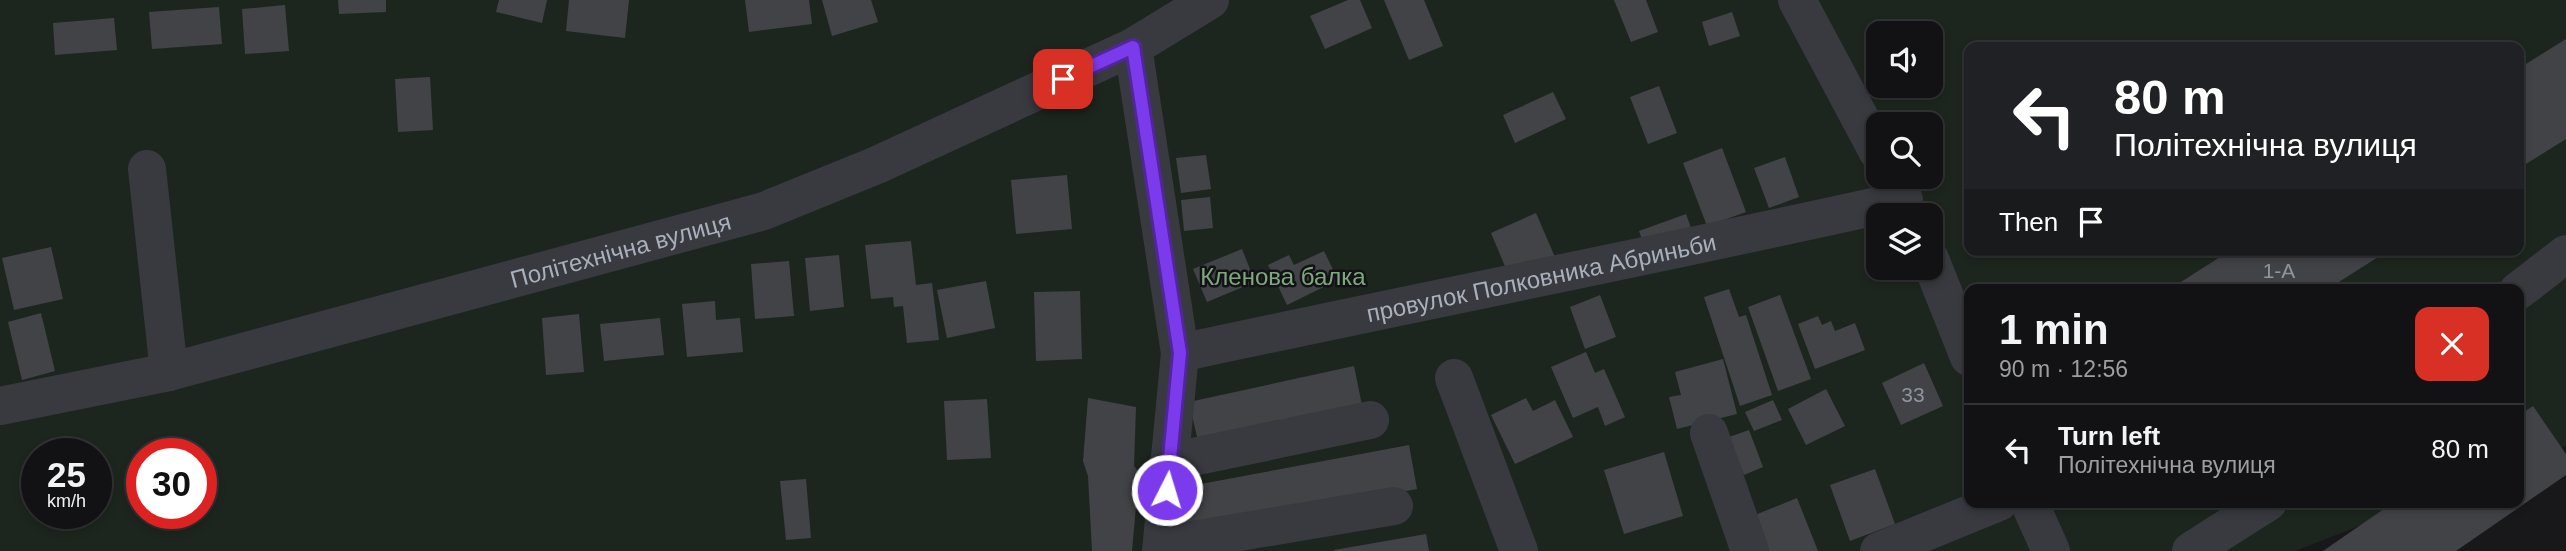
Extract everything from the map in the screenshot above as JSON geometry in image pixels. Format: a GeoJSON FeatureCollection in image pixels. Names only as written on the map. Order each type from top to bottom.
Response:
{"type":"FeatureCollection","features":[{"type":"Feature","properties":{"kind":"street","name":"Політехнічна вулиця"},"geometry":{"type":"LineString","coordinates":[[0,406],[169,372],[764,211],[877,165],[1133,47],[1210,0]]}},
{"type":"Feature","properties":{"kind":"street"},"geometry":{"type":"LineString","coordinates":[[1797,0],[1866,129]]}},
{"type":"Feature","properties":{"kind":"street"},"geometry":{"type":"LineString","coordinates":[[1133,47],[1180,353],[1162,548],[1394,506]]}},
{"type":"Feature","properties":{"kind":"street"},"geometry":{"type":"LineString","coordinates":[[147,169],[169,372]]}},
{"type":"Feature","properties":{"kind":"street","name":"провулок Полковника Абриньби"},"geometry":{"type":"LineString","coordinates":[[1180,353],[1658,255],[1902,197]]}},
{"type":"Feature","properties":{"kind":"street"},"geometry":{"type":"LineString","coordinates":[[2524,286],[2566,254]]}},
{"type":"Feature","properties":{"kind":"street"},"geometry":{"type":"LineString","coordinates":[[1939,280],[1964,344]]}},
{"type":"Feature","properties":{"kind":"street"},"geometry":{"type":"LineString","coordinates":[[1454,378],[1519,551]]}},
{"type":"Feature","properties":{"kind":"street"},"geometry":{"type":"LineString","coordinates":[[1169,462],[1370,420]]}},
{"type":"Feature","properties":{"kind":"street"},"geometry":{"type":"LineString","coordinates":[[1709,433],[1750,551]]}},
{"type":"Feature","properties":{"kind":"street"},"geometry":{"type":"LineString","coordinates":[[1879,551],[1984,508]]}},
{"type":"Feature","properties":{"kind":"street"},"geometry":{"type":"LineString","coordinates":[[2032,508],[2051,551]]}},
{"type":"Feature","properties":{"kind":"street"},"geometry":{"type":"LineString","coordinates":[[2192,551],[2259,508]]}},
{"type":"Feature","properties":{"kind":"green space","name":"Кленова балка"},"geometry":{"type":"Polygon","coordinates":[[[0,0],[2566,0],[2566,446],[2524,463],[2524,284],[1964,284],[1964,508],[2406,508],[2295,551],[0,551],[0,0]]]}},
{"type":"Feature","properties":{"kind":"building"},"geometry":{"type":"Polygon","coordinates":[[[338,0],[386,0],[386,12],[339,14],[338,0]]]}},
{"type":"Feature","properties":{"kind":"building"},"geometry":{"type":"Polygon","coordinates":[[[499,0],[547,0],[542,23],[496,12],[499,0]]]}},
{"type":"Feature","properties":{"kind":"building"},"geometry":{"type":"Polygon","coordinates":[[[569,0],[629,0],[625,38],[566,31],[569,0]]]}},
{"type":"Feature","properties":{"kind":"building"},"geometry":{"type":"Polygon","coordinates":[[[745,0],[809,0],[812,24],[749,32],[745,0]]]}},
{"type":"Feature","properties":{"kind":"building"},"geometry":{"type":"Polygon","coordinates":[[[822,0],[871,0],[878,22],[832,36],[822,0]]]}},
{"type":"Feature","properties":{"kind":"building"},"geometry":{"type":"Polygon","coordinates":[[[1348,0],[1360,0],[1372,28],[1325,49],[1310,16],[1348,0]]]}},
{"type":"Feature","properties":{"kind":"building"},"geometry":{"type":"Polygon","coordinates":[[[1384,0],[1424,0],[1443,46],[1409,60],[1384,0]]]}},
{"type":"Feature","properties":{"kind":"building"},"geometry":{"type":"Polygon","coordinates":[[[1614,0],[1646,0],[1658,32],[1631,42],[1614,0]]]}},
{"type":"Feature","properties":{"kind":"building"},"geometry":{"type":"Polygon","coordinates":[[[285,5],[289,51],[245,54],[242,9],[285,5]]]}},
{"type":"Feature","properties":{"kind":"building"},"geometry":{"type":"Polygon","coordinates":[[[219,7],[222,44],[152,49],[149,12],[219,7]]]}},
{"type":"Feature","properties":{"kind":"building"},"geometry":{"type":"Polygon","coordinates":[[[1732,12],[1740,36],[1709,46],[1702,22],[1732,12]]]}},
{"type":"Feature","properties":{"kind":"building"},"geometry":{"type":"Polygon","coordinates":[[[114,18],[117,50],[55,55],[53,23],[114,18]]]}},
{"type":"Feature","properties":{"kind":"building"},"geometry":{"type":"Polygon","coordinates":[[[2566,39],[2566,139],[2524,165],[2524,65],[2566,39]]]}},
{"type":"Feature","properties":{"kind":"building"},"geometry":{"type":"Polygon","coordinates":[[[430,77],[433,130],[398,132],[395,79],[430,77]]]}},
{"type":"Feature","properties":{"kind":"building"},"geometry":{"type":"Polygon","coordinates":[[[1659,86],[1677,133],[1648,144],[1630,97],[1659,86]]]}},
{"type":"Feature","properties":{"kind":"building"},"geometry":{"type":"Polygon","coordinates":[[[1553,92],[1566,119],[1515,143],[1503,115],[1553,92]]]}},
{"type":"Feature","properties":{"kind":"building"},"geometry":{"type":"Polygon","coordinates":[[[1722,148],[1746,212],[1707,226],[1683,163],[1722,148]]]}},
{"type":"Feature","properties":{"kind":"building"},"geometry":{"type":"Polygon","coordinates":[[[1206,155],[1211,189],[1181,193],[1176,158],[1206,155]]]}},
{"type":"Feature","properties":{"kind":"building"},"geometry":{"type":"Polygon","coordinates":[[[1785,157],[1799,197],[1769,208],[1754,168],[1785,157]]]}},
{"type":"Feature","properties":{"kind":"building"},"geometry":{"type":"Polygon","coordinates":[[[1067,175],[1072,229],[1016,234],[1011,180],[1067,175]]]}},
{"type":"Feature","properties":{"kind":"building"},"geometry":{"type":"Polygon","coordinates":[[[1210,197],[1213,228],[1184,231],[1181,200],[1210,197]]]}},
{"type":"Feature","properties":{"kind":"building"},"geometry":{"type":"Polygon","coordinates":[[[1536,213],[1555,257],[1509,276],[1491,233],[1536,213]]]}},
{"type":"Feature","properties":{"kind":"building"},"geometry":{"type":"Polygon","coordinates":[[[1686,214],[1695,239],[1648,256],[1639,231],[1686,214]]]}},
{"type":"Feature","properties":{"kind":"building"},"geometry":{"type":"Polygon","coordinates":[[[911,241],[916,285],[932,283],[939,340],[907,343],[903,306],[894,307],[893,297],[871,299],[865,245],[911,241]]]}},
{"type":"Feature","properties":{"kind":"building"},"geometry":{"type":"Polygon","coordinates":[[[51,247],[63,299],[14,310],[2,258],[51,247]]]}},
{"type":"Feature","properties":{"kind":"building"},"geometry":{"type":"Polygon","coordinates":[[[1242,249],[1255,282],[1207,302],[1193,269],[1242,249]]]}},
{"type":"Feature","properties":{"kind":"building"},"geometry":{"type":"Polygon","coordinates":[[[1324,251],[1338,280],[1287,305],[1268,265],[1289,255],[1294,265],[1324,251]]]}},
{"type":"Feature","properties":{"kind":"building"},"geometry":{"type":"Polygon","coordinates":[[[839,255],[844,307],[810,311],[805,258],[839,255]]]}},
{"type":"Feature","properties":{"kind":"building"},"geometry":{"type":"Polygon","coordinates":[[[2222,256],[2380,256],[2336,284],[2178,284],[2222,256]]]}},
{"type":"Feature","properties":{"kind":"building"},"geometry":{"type":"Polygon","coordinates":[[[789,261],[794,316],[755,319],[751,264],[789,261]]]}},
{"type":"Feature","properties":{"kind":"building"},"geometry":{"type":"Polygon","coordinates":[[[986,281],[995,328],[947,338],[937,290],[986,281]]]}},
{"type":"Feature","properties":{"kind":"building"},"geometry":{"type":"Polygon","coordinates":[[[1729,289],[1739,317],[1746,315],[1772,395],[1740,406],[1704,297],[1729,289]]]}},
{"type":"Feature","properties":{"kind":"building"},"geometry":{"type":"Polygon","coordinates":[[[1080,291],[1082,359],[1036,361],[1034,292],[1080,291]]]}},
{"type":"Feature","properties":{"kind":"building"},"geometry":{"type":"Polygon","coordinates":[[[1600,295],[1616,337],[1585,349],[1570,307],[1600,295]]]}},
{"type":"Feature","properties":{"kind":"building"},"geometry":{"type":"Polygon","coordinates":[[[1780,295],[1811,379],[1778,391],[1748,307],[1780,295]]]}},
{"type":"Feature","properties":{"kind":"building"},"geometry":{"type":"Polygon","coordinates":[[[715,301],[716,320],[740,318],[743,352],[687,357],[682,304],[715,301]]]}},
{"type":"Feature","properties":{"kind":"building"},"geometry":{"type":"Polygon","coordinates":[[[41,313],[55,371],[22,380],[8,322],[41,313]]]}},
{"type":"Feature","properties":{"kind":"building"},"geometry":{"type":"Polygon","coordinates":[[[579,314],[584,372],[546,375],[542,318],[579,314]]]}},
{"type":"Feature","properties":{"kind":"building"},"geometry":{"type":"Polygon","coordinates":[[[1818,316],[1822,325],[1831,321],[1835,331],[1855,323],[1865,350],[1815,369],[1798,324],[1818,316]]]}},
{"type":"Feature","properties":{"kind":"building"},"geometry":{"type":"Polygon","coordinates":[[[660,318],[664,355],[604,361],[600,324],[660,318]]]}},
{"type":"Feature","properties":{"kind":"building"},"geometry":{"type":"Polygon","coordinates":[[[1586,352],[1595,373],[1604,369],[1625,417],[1605,426],[1598,407],[1573,418],[1551,367],[1586,352]]]}},
{"type":"Feature","properties":{"kind":"building"},"geometry":{"type":"Polygon","coordinates":[[[1723,359],[1737,414],[1677,429],[1669,397],[1681,395],[1675,372],[1723,359]]]}},
{"type":"Feature","properties":{"kind":"building"},"geometry":{"type":"Polygon","coordinates":[[[1924,363],[1943,406],[1901,425],[1882,383],[1924,363]]]}},
{"type":"Feature","properties":{"kind":"building"},"geometry":{"type":"Polygon","coordinates":[[[1354,366],[1362,405],[1198,441],[1189,402],[1354,366]]]}},
{"type":"Feature","properties":{"kind":"building"},"geometry":{"type":"Polygon","coordinates":[[[1826,389],[1845,426],[1806,445],[1788,409],[1826,389]]]}},
{"type":"Feature","properties":{"kind":"building"},"geometry":{"type":"Polygon","coordinates":[[[1088,398],[1136,407],[1134,466],[1139,472],[1132,551],[1092,551],[1088,476],[1083,461],[1088,398]]]}},
{"type":"Feature","properties":{"kind":"building"},"geometry":{"type":"Polygon","coordinates":[[[1526,398],[1533,411],[1555,400],[1573,437],[1515,464],[1491,415],[1526,398]]]}},
{"type":"Feature","properties":{"kind":"building"},"geometry":{"type":"Polygon","coordinates":[[[987,399],[991,458],[947,460],[944,401],[987,399]]]}},
{"type":"Feature","properties":{"kind":"building"},"geometry":{"type":"Polygon","coordinates":[[[1773,400],[1782,420],[1754,431],[1745,412],[1773,400]]]}},
{"type":"Feature","properties":{"kind":"building"},"geometry":{"type":"Polygon","coordinates":[[[2533,406],[2566,454],[2566,475],[2524,504],[2524,412],[2533,406]]]}},
{"type":"Feature","properties":{"kind":"building"},"geometry":{"type":"Polygon","coordinates":[[[1749,430],[1763,467],[1744,475],[1729,437],[1749,430]]]}},
{"type":"Feature","properties":{"kind":"building"},"geometry":{"type":"Polygon","coordinates":[[[1409,445],[1417,489],[1183,533],[1174,489],[1409,445]]]}},
{"type":"Feature","properties":{"kind":"building"},"geometry":{"type":"Polygon","coordinates":[[[1664,452],[1683,516],[1624,534],[1604,470],[1664,452]]]}},
{"type":"Feature","properties":{"kind":"building"},"geometry":{"type":"Polygon","coordinates":[[[1875,469],[1895,524],[1850,541],[1830,485],[1875,469]]]}},
{"type":"Feature","properties":{"kind":"building"},"geometry":{"type":"Polygon","coordinates":[[[806,479],[811,538],[786,540],[780,481],[806,479]]]}},
{"type":"Feature","properties":{"kind":"building"},"geometry":{"type":"Polygon","coordinates":[[[1797,498],[1818,551],[1769,551],[1755,515],[1797,498]]]}},
{"type":"Feature","properties":{"kind":"building"},"geometry":{"type":"Polygon","coordinates":[[[2385,508],[2518,508],[2456,551],[2323,551],[2385,508]]]}},
{"type":"Feature","properties":{"kind":"building"},"geometry":{"type":"Polygon","coordinates":[[[1426,534],[1429,551],[1334,551],[1334,550],[1426,534]]]}},
{"type":"Feature","properties":{"kind":"route"},"geometry":{"type":"LineString","coordinates":[[1063,79],[1133,47],[1180,353],[1167,490]]}}]}
